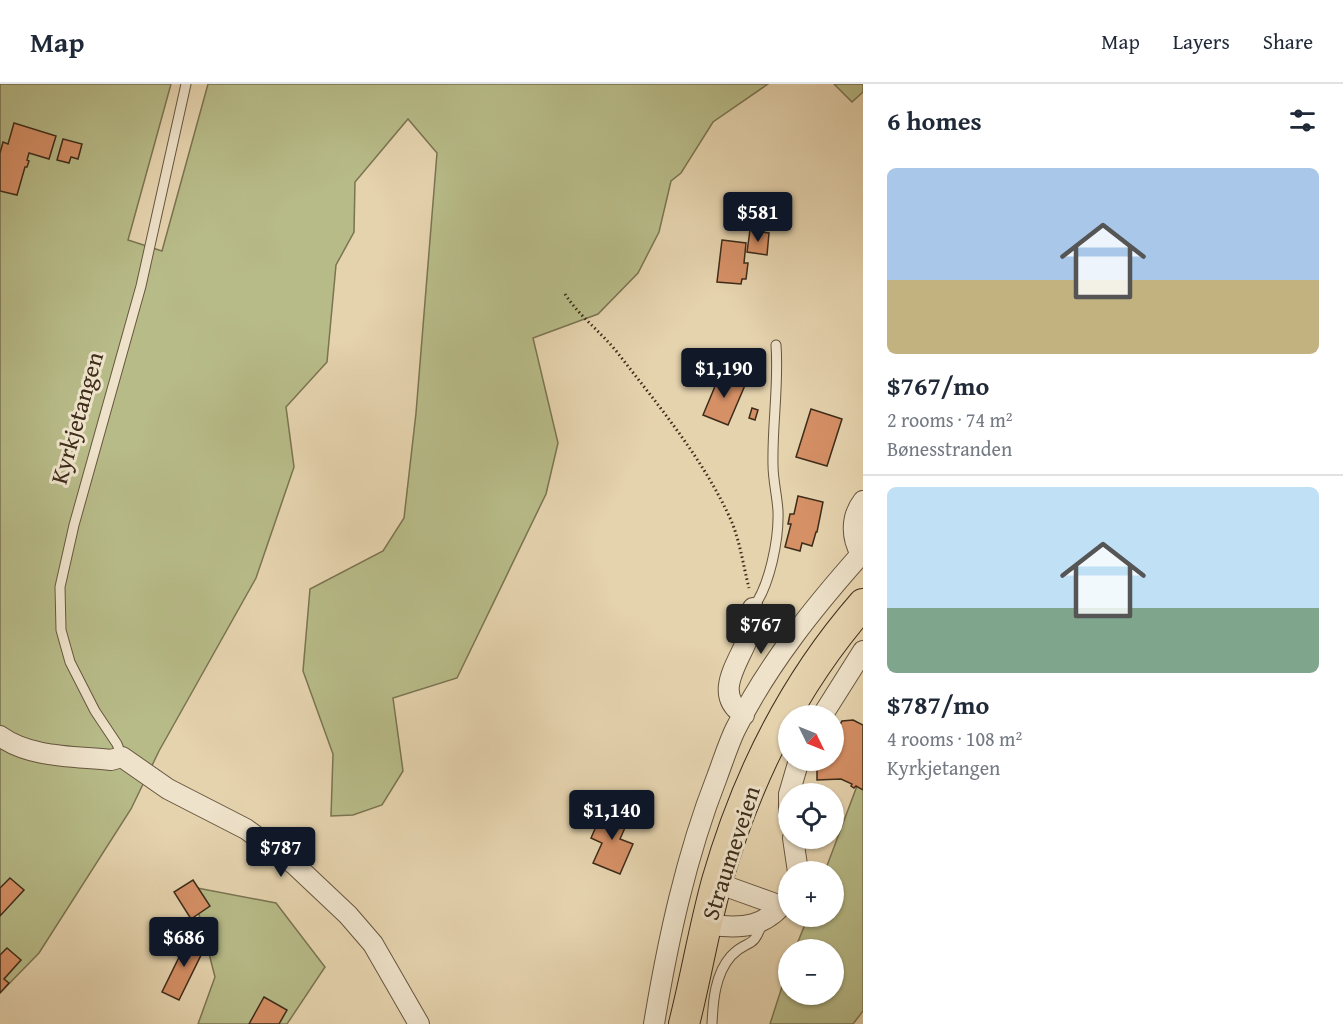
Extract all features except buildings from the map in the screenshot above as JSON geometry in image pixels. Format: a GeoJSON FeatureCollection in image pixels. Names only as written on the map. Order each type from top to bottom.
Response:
{"type":"FeatureCollection","features":[{"type":"Feature","properties":{"kind":"main road","name":"Straumeveien"},"geometry":{"type":"LineString","coordinates":[[684,1024],[717,883],[751,784],[799,691],[829,647],[863,604]]}},
{"type":"Feature","properties":{"kind":"street"},"geometry":{"type":"LineString","coordinates":[[654,1024],[680,893],[689,860],[709,798],[735,730],[772,668],[812,610],[862,553],[857,547],[853,528],[858,508],[863,501]]}},
{"type":"Feature","properties":{"kind":"street"},"geometry":{"type":"LineString","coordinates":[[744,715],[731,703],[729,686],[732,672],[752,626],[753,608]]}},
{"type":"Feature","properties":{"kind":"street"},"geometry":{"type":"LineString","coordinates":[[829,705],[863,651]]}},
{"type":"Feature","properties":{"kind":"street"},"geometry":{"type":"LineString","coordinates":[[0,736],[6,741],[43,753],[111,760],[122,757]]}},
{"type":"Feature","properties":{"kind":"street","name":"Kyrkjetangen"},"geometry":{"type":"LineString","coordinates":[[122,757],[168,789],[246,829],[295,865],[348,915],[373,944],[419,1024]]}},
{"type":"Feature","properties":{"kind":"street"},"geometry":{"type":"LineString","coordinates":[[717,883],[778,900]]}},
{"type":"Feature","properties":{"kind":"street"},"geometry":{"type":"LineString","coordinates":[[708,925],[750,926],[762,923],[778,908]]}},
{"type":"Feature","properties":{"kind":"lane","name":"Kyrkjetangen"},"geometry":{"type":"LineString","coordinates":[[122,757],[117,744],[89,701],[70,662],[61,630],[60,588],[74,525],[141,286],[186,84]]}},
{"type":"Feature","properties":{"kind":"lane"},"geometry":{"type":"LineString","coordinates":[[753,608],[764,587],[776,538],[778,511],[773,465],[776,345]]}},
{"type":"Feature","properties":{"kind":"lane"},"geometry":{"type":"LineString","coordinates":[[712,1024],[713,1000],[725,965],[739,949],[757,939],[762,923]]}},
{"type":"Feature","properties":{"kind":"path"},"geometry":{"type":"LineString","coordinates":[[565,294],[582,316],[616,351],[684,440],[704,471],[733,526],[742,553],[753,608]]}},
{"type":"Feature","properties":{"kind":"green space"},"geometry":{"type":"Polygon","coordinates":[[[0,84],[171,84],[128,240],[162,251],[208,84],[768,84],[713,122],[681,173],[671,181],[659,232],[638,273],[598,314],[533,338],[558,443],[546,494],[457,678],[393,698],[403,771],[382,805],[353,815],[331,816],[333,754],[303,671],[310,589],[383,551],[404,518],[416,413],[437,153],[408,119],[355,182],[354,232],[336,265],[327,362],[286,407],[294,467],[256,578],[159,751],[131,809],[39,953],[0,993],[0,84]]]}},
{"type":"Feature","properties":{"kind":"green space"},"geometry":{"type":"Polygon","coordinates":[[[834,84],[863,84],[863,92],[852,102],[834,84]]]}},
{"type":"Feature","properties":{"kind":"green space"},"geometry":{"type":"Polygon","coordinates":[[[863,770],[863,1011],[853,1024],[770,1024],[778,999],[778,1005],[844,1005],[844,939],[799,939],[804,927],[844,927],[844,861],[829,861],[833,849],[844,849],[844,820],[863,770]]]}},
{"type":"Feature","properties":{"kind":"green space"},"geometry":{"type":"Polygon","coordinates":[[[192,887],[276,903],[325,967],[287,1024],[198,1024],[215,977],[192,887]]]}}]}
